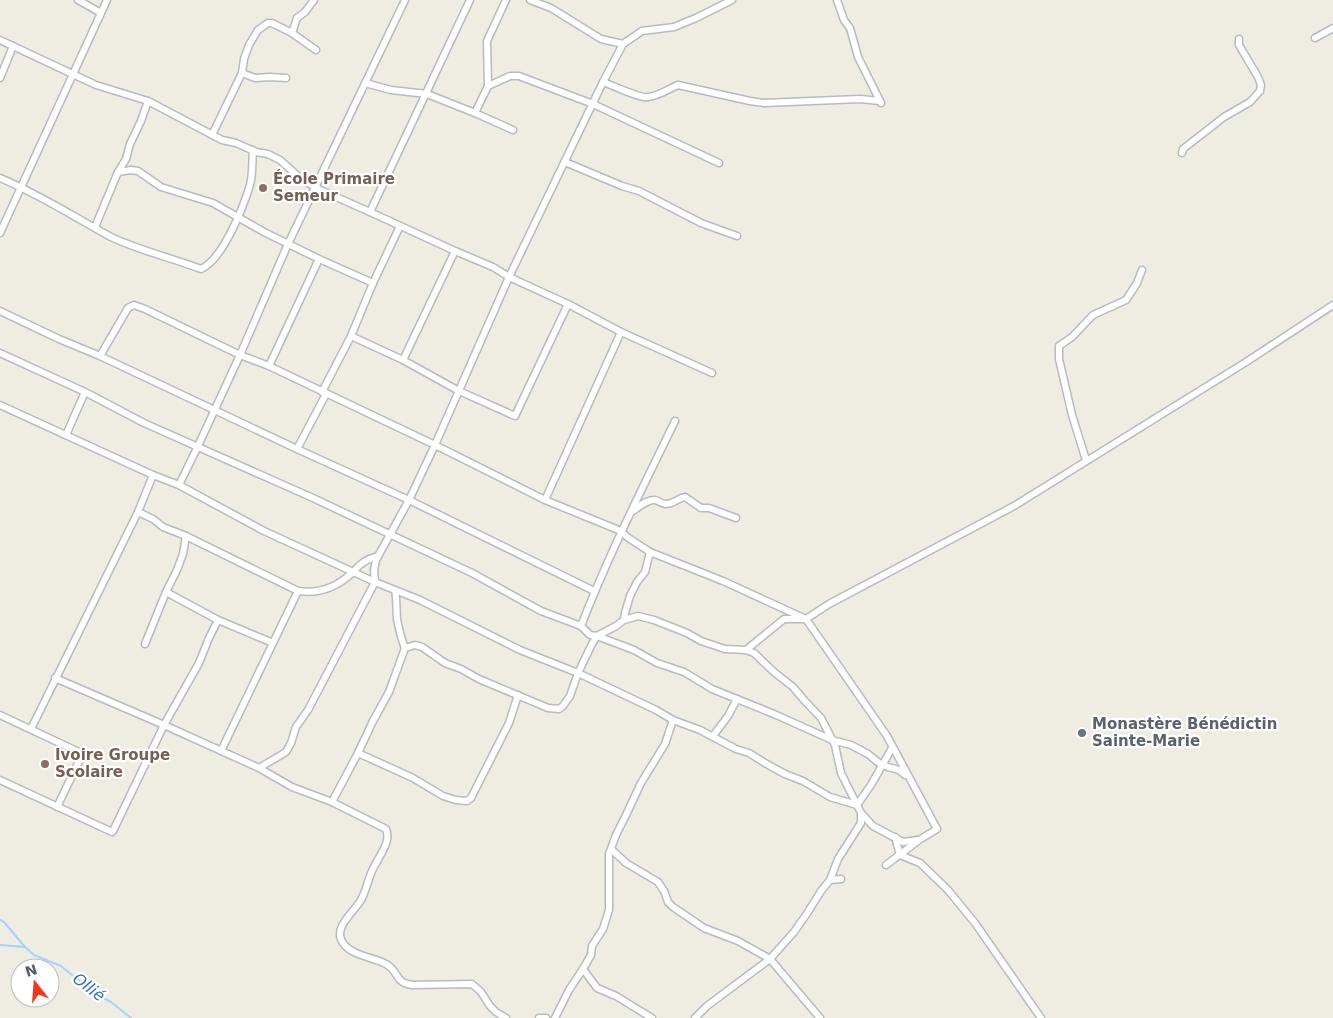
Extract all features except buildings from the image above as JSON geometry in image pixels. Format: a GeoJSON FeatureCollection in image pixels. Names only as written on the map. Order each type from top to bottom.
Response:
{"type":"FeatureCollection","features":[{"type":"Feature","properties":{"kind":"street"},"geometry":{"type":"LineString","coordinates":[[78,0],[101,13]]}},
{"type":"Feature","properties":{"kind":"street"},"geometry":{"type":"LineString","coordinates":[[0,233],[107,0]]}},
{"type":"Feature","properties":{"kind":"street"},"geometry":{"type":"LineString","coordinates":[[292,33],[297,18],[305,12],[314,0]]}},
{"type":"Feature","properties":{"kind":"street"},"geometry":{"type":"LineString","coordinates":[[179,485],[240,355],[288,244],[405,0]]}},
{"type":"Feature","properties":{"kind":"street"},"geometry":{"type":"LineString","coordinates":[[370,212],[470,0]]}},
{"type":"Feature","properties":{"kind":"street"},"geometry":{"type":"LineString","coordinates":[[475,113],[488,86],[487,41],[506,0]]}},
{"type":"Feature","properties":{"kind":"street"},"geometry":{"type":"LineString","coordinates":[[530,0],[551,8],[601,39],[623,44]]}},
{"type":"Feature","properties":{"kind":"street"},"geometry":{"type":"LineString","coordinates":[[259,768],[286,752],[296,727],[308,710],[375,582],[374,570],[376,560],[409,500],[436,445],[509,276],[623,44],[642,31],[674,27],[732,0]]}},
{"type":"Feature","properties":{"kind":"street"},"geometry":{"type":"LineString","coordinates":[[603,82],[646,98],[678,85],[764,103],[860,99],[880,102],[858,57],[850,28],[844,20],[837,0]]}},
{"type":"Feature","properties":{"kind":"street"},"geometry":{"type":"LineString","coordinates":[[212,135],[242,73],[244,58],[258,30],[272,22],[316,50]]}},
{"type":"Feature","properties":{"kind":"street"},"geometry":{"type":"LineString","coordinates":[[1315,38],[1333,28]]}},
{"type":"Feature","properties":{"kind":"street"},"geometry":{"type":"LineString","coordinates":[[1182,154],[1183,149],[1224,117],[1250,102],[1260,91],[1261,85],[1258,77],[1239,45],[1239,39]]}},
{"type":"Feature","properties":{"kind":"street"},"geometry":{"type":"LineString","coordinates":[[0,40],[96,84],[148,101],[222,140],[268,154],[280,160],[300,178],[316,188],[493,267],[621,332],[712,373]]}},
{"type":"Feature","properties":{"kind":"street"},"geometry":{"type":"LineString","coordinates":[[0,78],[13,46]]}},
{"type":"Feature","properties":{"kind":"street"},"geometry":{"type":"LineString","coordinates":[[242,73],[255,78],[286,78]]}},
{"type":"Feature","properties":{"kind":"street"},"geometry":{"type":"LineString","coordinates":[[488,86],[510,76],[519,76],[593,104],[719,162]]}},
{"type":"Feature","properties":{"kind":"street"},"geometry":{"type":"LineString","coordinates":[[365,83],[391,90],[427,94],[512,130]]}},
{"type":"Feature","properties":{"kind":"street"},"geometry":{"type":"LineString","coordinates":[[95,227],[118,172],[126,159],[130,144],[148,101]]}},
{"type":"Feature","properties":{"kind":"street"},"geometry":{"type":"LineString","coordinates":[[0,178],[21,186],[112,237],[140,249],[201,269],[212,262],[239,216],[250,184],[253,150]]}},
{"type":"Feature","properties":{"kind":"street"},"geometry":{"type":"LineString","coordinates":[[565,162],[622,186],[639,191],[701,223],[737,236]]}},
{"type":"Feature","properties":{"kind":"street"},"geometry":{"type":"LineString","coordinates":[[118,172],[138,171],[161,187],[213,203],[288,244],[373,283]]}},
{"type":"Feature","properties":{"kind":"street"},"geometry":{"type":"LineString","coordinates":[[298,449],[400,226]]}},
{"type":"Feature","properties":{"kind":"street"},"geometry":{"type":"LineString","coordinates":[[403,360],[455,251]]}},
{"type":"Feature","properties":{"kind":"street"},"geometry":{"type":"LineString","coordinates":[[269,366],[319,259]]}},
{"type":"Feature","properties":{"kind":"street"},"geometry":{"type":"LineString","coordinates":[[1086,460],[1072,415],[1059,359],[1058,346],[1072,337],[1093,315],[1126,300],[1137,283],[1142,270]]}},
{"type":"Feature","properties":{"kind":"street"},"geometry":{"type":"LineString","coordinates":[[351,336],[403,360],[459,391],[515,416],[568,304]]}},
{"type":"Feature","properties":{"kind":"street"},"geometry":{"type":"LineString","coordinates":[[100,356],[128,308],[134,305],[145,309],[436,445],[545,500],[621,531],[626,537],[650,552],[723,581],[806,619],[887,736],[937,829],[886,865]]}},
{"type":"Feature","properties":{"kind":"street"},"geometry":{"type":"LineString","coordinates":[[746,650],[784,619],[806,619],[829,604],[1014,506],[1246,362],[1333,305]]}},
{"type":"Feature","properties":{"kind":"street"},"geometry":{"type":"LineString","coordinates":[[0,311],[409,500],[594,591]]}},
{"type":"Feature","properties":{"kind":"street"},"geometry":{"type":"LineString","coordinates":[[545,500],[621,332]]}},
{"type":"Feature","properties":{"kind":"street"},"geometry":{"type":"LineString","coordinates":[[0,353],[85,392],[144,423],[198,446],[472,573],[541,611],[581,626],[590,635],[634,650],[657,663],[684,672],[712,689],[832,740],[851,745],[883,765],[899,770],[908,777]]}},
{"type":"Feature","properties":{"kind":"street"},"geometry":{"type":"LineString","coordinates":[[66,435],[85,392]]}},
{"type":"Feature","properties":{"kind":"street"},"geometry":{"type":"LineString","coordinates":[[0,405],[179,485],[264,531],[375,582],[420,600],[520,650],[578,673],[673,720],[713,736],[830,796],[857,805]]}},
{"type":"Feature","properties":{"kind":"street"},"geometry":{"type":"LineString","coordinates":[[581,626],[594,591],[621,531],[632,512],[675,421]]}},
{"type":"Feature","properties":{"kind":"street"},"geometry":{"type":"LineString","coordinates":[[31,729],[138,512],[153,475]]}},
{"type":"Feature","properties":{"kind":"street"},"geometry":{"type":"LineString","coordinates":[[632,512],[650,500],[665,504],[674,502],[679,498],[685,498],[701,508],[709,508],[736,518]]}},
{"type":"Feature","properties":{"kind":"street"},"geometry":{"type":"LineString","coordinates":[[138,512],[164,527],[298,591],[309,593],[338,584],[365,561],[378,556]]}},
{"type":"Feature","properties":{"kind":"street"},"geometry":{"type":"LineString","coordinates":[[145,644],[180,562],[186,536]]}},
{"type":"Feature","properties":{"kind":"street"},"geometry":{"type":"LineString","coordinates":[[624,620],[624,613],[630,596],[645,572],[650,552]]}},
{"type":"Feature","properties":{"kind":"street"},"geometry":{"type":"LineString","coordinates":[[332,802],[358,753],[372,721],[390,692],[405,648],[397,618],[395,590]]}},
{"type":"Feature","properties":{"kind":"street"},"geometry":{"type":"LineString","coordinates":[[221,751],[298,591]]}},
{"type":"Feature","properties":{"kind":"street"},"geometry":{"type":"LineString","coordinates":[[166,592],[218,620],[273,643]]}},
{"type":"Feature","properties":{"kind":"street"},"geometry":{"type":"LineString","coordinates":[[405,648],[414,645],[422,647],[445,663],[479,679],[548,708],[559,709],[570,696],[578,673],[597,636],[624,620],[638,616],[654,620],[687,633],[701,641],[725,649],[746,650],[754,653],[774,672],[793,686],[821,718],[835,745],[841,773],[857,805],[873,826],[903,842],[920,840]]}},
{"type":"Feature","properties":{"kind":"street"},"geometry":{"type":"LineString","coordinates":[[0,780],[112,832],[218,620]]}},
{"type":"Feature","properties":{"kind":"street"},"geometry":{"type":"LineString","coordinates":[[55,678],[259,768],[292,787],[332,802],[386,829],[387,840],[362,899],[339,933],[344,945],[353,952],[391,967],[404,984],[472,984],[481,992],[490,1006],[506,1018]]}},
{"type":"Feature","properties":{"kind":"street"},"geometry":{"type":"LineString","coordinates":[[358,753],[412,778],[443,796],[467,801],[471,798],[483,776],[509,723],[518,695]]}},
{"type":"Feature","properties":{"kind":"street"},"geometry":{"type":"LineString","coordinates":[[713,736],[728,716],[737,699]]}},
{"type":"Feature","properties":{"kind":"street"},"geometry":{"type":"LineString","coordinates":[[0,715],[81,753],[82,755],[57,807]]}},
{"type":"Feature","properties":{"kind":"street"},"geometry":{"type":"LineString","coordinates":[[555,1018],[569,990],[583,969],[592,946],[603,929],[609,910],[609,854],[637,791],[665,744],[673,720]]}},
{"type":"Feature","properties":{"kind":"street"},"geometry":{"type":"LineString","coordinates":[[857,805],[892,748]]}},
{"type":"Feature","properties":{"kind":"street"},"geometry":{"type":"LineString","coordinates":[[695,1018],[707,1006],[770,959],[794,932],[830,880],[838,859],[861,822],[862,813]]}},
{"type":"Feature","properties":{"kind":"street"},"geometry":{"type":"LineString","coordinates":[[895,837],[900,855]]}},
{"type":"Feature","properties":{"kind":"street"},"geometry":{"type":"LineString","coordinates":[[611,849],[626,863],[658,882],[668,902],[673,907],[704,928],[738,941],[770,959],[820,1018]]}},
{"type":"Feature","properties":{"kind":"street"},"geometry":{"type":"LineString","coordinates":[[900,855],[920,863],[948,890],[975,923],[1042,1018]]}},
{"type":"Feature","properties":{"kind":"street"},"geometry":{"type":"LineString","coordinates":[[830,880],[841,879]]}},
{"type":"Feature","properties":{"kind":"street"},"geometry":{"type":"LineString","coordinates":[[583,969],[597,988],[616,996],[652,1018]]}},
{"type":"Feature","properties":{"kind":"street"},"geometry":{"type":"LineString","coordinates":[[539,1018],[546,1018]]}},
{"type":"Feature","properties":{"kind":"waterway","name":"Ollié"},"geometry":{"type":"LineString","coordinates":[[0,920],[34,955],[61,966],[94,993],[111,1002],[131,1018]]}},
{"type":"Feature","properties":{"kind":"waterway"},"geometry":{"type":"LineString","coordinates":[[0,945],[25,947]]}},
{"type":"Feature","properties":{"kind":"place","name":"École Primaire Semeur"},"geometry":{"type":"Point","coordinates":[263,188]}},
{"type":"Feature","properties":{"kind":"place","name":"Monastère Bénédictin Sainte-Marie"},"geometry":{"type":"Point","coordinates":[1082,733]}},
{"type":"Feature","properties":{"kind":"place","name":"Ivoire Groupe Scolaire"},"geometry":{"type":"Point","coordinates":[45,764]}}]}
